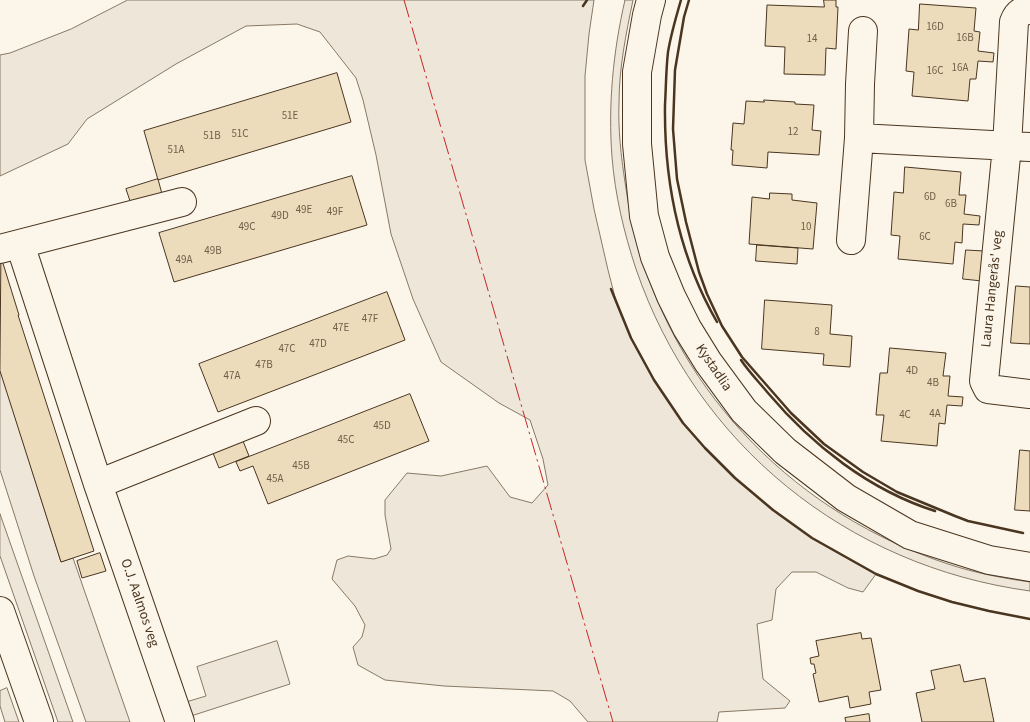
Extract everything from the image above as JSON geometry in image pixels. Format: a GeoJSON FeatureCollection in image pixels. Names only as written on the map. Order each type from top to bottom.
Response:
{"type":"FeatureCollection","features":[{"type":"Feature","properties":{"kind":"street","name":"Kystadlia"},"geometry":{"type":"LineString","coordinates":[[651,0],[637,72],[637,144],[644,216],[655,257],[671,296],[687,328],[708,362],[744,411],[785,451],[846,498],[910,535],[989,560],[1030,567]]}},
{"type":"Feature","properties":{"kind":"street","name":"Laura Hangerås' veg"},"geometry":{"type":"LineString","coordinates":[[1030,10],[1020,12],[1016,15],[1014,22],[1019,146],[984,381],[988,389],[1030,394]]}},
{"type":"Feature","properties":{"kind":"street"},"geometry":{"type":"LineString","coordinates":[[851,240],[859,138],[863,31]]}},
{"type":"Feature","properties":{"kind":"street"},"geometry":{"type":"LineString","coordinates":[[859,138],[1019,146]]}},
{"type":"Feature","properties":{"kind":"street","name":"O.J. Aalmos veg"},"geometry":{"type":"LineString","coordinates":[[180,722],[98,484],[10,247],[182,202]]}},
{"type":"Feature","properties":{"kind":"street"},"geometry":{"type":"LineString","coordinates":[[98,484],[256,421]]}},
{"type":"Feature","properties":{"kind":"street"},"geometry":{"type":"LineString","coordinates":[[0,611],[39,722]]}},
{"type":"Feature","properties":{"kind":"shaded area"},"geometry":{"type":"Polygon","coordinates":[[[128,0],[594,0],[585,76],[585,160],[594,209],[616,301],[631,338],[654,380],[683,423],[735,478],[773,510],[812,538],[876,574],[863,592],[848,588],[816,572],[792,572],[776,589],[772,620],[757,624],[763,679],[790,701],[785,708],[719,712],[717,722],[588,722],[570,701],[553,691],[444,686],[385,680],[358,665],[353,647],[362,637],[365,625],[355,606],[332,579],[337,560],[348,556],[374,559],[387,555],[391,549],[385,515],[385,500],[407,473],[441,476],[487,466],[510,497],[532,503],[548,485],[543,459],[530,420],[499,403],[441,362],[413,299],[391,234],[376,155],[356,78],[320,32],[297,24],[246,26],[176,64],[87,119],[68,144],[0,176],[0,55],[10,53],[71,29],[128,0]]]}},
{"type":"Feature","properties":{"kind":"shaded area"},"geometry":{"type":"Polygon","coordinates":[[[625,0],[633,0],[625,38],[619,90],[619,123],[622,162],[632,222],[657,300],[683,352],[715,400],[753,443],[796,482],[843,515],[894,542],[948,564],[989,575],[1030,582],[1030,591],[963,577],[899,555],[840,524],[786,486],[739,441],[697,390],[663,332],[636,269],[618,200],[612,157],[611,98],[617,39],[625,0]]]}},
{"type":"Feature","properties":{"kind":"shaded area"},"geometry":{"type":"Polygon","coordinates":[[[0,369],[61,562],[73,558],[130,722],[86,722],[34,576],[0,470],[0,369]]]}},
{"type":"Feature","properties":{"kind":"shaded area"},"geometry":{"type":"Polygon","coordinates":[[[0,514],[73,722],[58,722],[0,556],[0,514]]]}},
{"type":"Feature","properties":{"kind":"shaded area"},"geometry":{"type":"Polygon","coordinates":[[[277,641],[290,684],[191,716],[186,702],[206,696],[197,667],[277,641]]]}},
{"type":"Feature","properties":{"kind":"shaded area"},"geometry":{"type":"Polygon","coordinates":[[[7,688],[19,722],[5,722],[0,706],[0,691],[7,688]]]}},
{"type":"Feature","properties":{"kind":"building"},"geometry":{"type":"Polygon","coordinates":[[[824,0],[836,0],[836,7],[838,7],[836,49],[826,48],[825,75],[784,74],[785,47],[765,46],[767,5],[824,7],[824,0]]]}},
{"type":"Feature","properties":{"kind":"building"},"geometry":{"type":"Polygon","coordinates":[[[920,4],[976,8],[974,31],[980,32],[978,51],[994,53],[993,62],[978,61],[976,79],[970,79],[968,101],[912,96],[914,72],[906,71],[909,29],[918,30],[920,4]]]}},
{"type":"Feature","properties":{"kind":"building"},"geometry":{"type":"Polygon","coordinates":[[[337,73],[351,122],[158,180],[144,131],[337,73]]]}},
{"type":"Feature","properties":{"kind":"building"},"geometry":{"type":"Polygon","coordinates":[[[764,100],[814,105],[812,130],[821,131],[819,155],[768,152],[767,168],[732,165],[733,123],[744,124],[746,101],[764,102],[764,100]]]}},
{"type":"Feature","properties":{"kind":"building"},"geometry":{"type":"Polygon","coordinates":[[[905,167],[961,172],[959,195],[966,195],[964,214],[980,216],[979,225],[963,224],[962,243],[955,242],[953,264],[898,259],[900,236],[891,235],[894,192],[903,193],[905,167]]]}},
{"type":"Feature","properties":{"kind":"building"},"geometry":{"type":"Polygon","coordinates":[[[352,176],[367,225],[174,282],[159,233],[352,176]]]}},
{"type":"Feature","properties":{"kind":"building"},"geometry":{"type":"Polygon","coordinates":[[[158,179],[162,194],[131,204],[126,189],[158,179]]]}},
{"type":"Feature","properties":{"kind":"building"},"geometry":{"type":"Polygon","coordinates":[[[770,193],[792,194],[792,200],[817,203],[813,249],[749,244],[752,197],[769,199],[770,193]]]}},
{"type":"Feature","properties":{"kind":"building"},"geometry":{"type":"Polygon","coordinates":[[[757,245],[798,248],[797,264],[756,261],[757,245]]]}},
{"type":"Feature","properties":{"kind":"building"},"geometry":{"type":"Polygon","coordinates":[[[966,250],[984,251],[982,281],[963,279],[966,250]]]}},
{"type":"Feature","properties":{"kind":"building"},"geometry":{"type":"Polygon","coordinates":[[[1,257],[94,551],[61,562],[0,371],[1,257]]]}},
{"type":"Feature","properties":{"kind":"building"},"geometry":{"type":"Polygon","coordinates":[[[1016,286],[1030,287],[1030,344],[1011,343],[1016,286]]]}},
{"type":"Feature","properties":{"kind":"building"},"geometry":{"type":"Polygon","coordinates":[[[387,292],[405,340],[218,412],[199,364],[387,292]]]}},
{"type":"Feature","properties":{"kind":"building"},"geometry":{"type":"Polygon","coordinates":[[[765,300],[832,305],[830,334],[852,336],[850,367],[823,365],[824,354],[762,349],[765,300]]]}},
{"type":"Feature","properties":{"kind":"building"},"geometry":{"type":"Polygon","coordinates":[[[890,348],[946,353],[943,376],[950,376],[948,396],[963,397],[962,406],[947,405],[945,424],[939,423],[937,446],[881,441],[884,415],[876,415],[880,373],[887,373],[890,348]]]}},
{"type":"Feature","properties":{"kind":"building"},"geometry":{"type":"Polygon","coordinates":[[[410,394],[429,441],[268,504],[253,466],[240,471],[236,462],[410,394]]]}},
{"type":"Feature","properties":{"kind":"building"},"geometry":{"type":"Polygon","coordinates":[[[243,441],[249,456],[219,468],[213,453],[243,441]]]}},
{"type":"Feature","properties":{"kind":"building"},"geometry":{"type":"Polygon","coordinates":[[[1020,450],[1030,451],[1030,511],[1015,510],[1020,450]]]}},
{"type":"Feature","properties":{"kind":"building"},"geometry":{"type":"Polygon","coordinates":[[[100,553],[106,571],[82,578],[77,561],[100,553]]]}},
{"type":"Feature","properties":{"kind":"building"},"geometry":{"type":"Polygon","coordinates":[[[861,633],[862,639],[871,638],[881,690],[869,692],[871,704],[850,708],[848,696],[819,702],[813,674],[816,673],[810,658],[819,656],[816,641],[861,633]]]}},
{"type":"Feature","properties":{"kind":"building"},"geometry":{"type":"Polygon","coordinates":[[[960,665],[964,682],[985,678],[994,722],[922,722],[916,693],[935,689],[931,671],[960,665]]]}},
{"type":"Feature","properties":{"kind":"building"},"geometry":{"type":"Polygon","coordinates":[[[869,714],[870,722],[846,722],[845,718],[869,714]]]}},
{"type":"Feature","properties":{"kind":"wall"},"geometry":{"type":"LineString","coordinates":[[583,6],[587,0]]}},
{"type":"Feature","properties":{"kind":"wall"},"geometry":{"type":"LineString","coordinates":[[681,0],[667,58],[665,105],[667,162],[676,217],[684,244],[693,271],[717,322]]}},
{"type":"Feature","properties":{"kind":"wall"},"geometry":{"type":"LineString","coordinates":[[689,0],[684,17],[675,70],[673,129],[677,179],[699,272],[722,326],[742,357],[791,413],[824,444],[863,472],[897,492],[968,521],[1023,533]]}},
{"type":"Feature","properties":{"kind":"wall"},"geometry":{"type":"LineString","coordinates":[[611,289],[631,338],[654,380],[683,423],[735,478],[773,510],[812,538],[876,574],[952,602],[1030,619]]}},
{"type":"Feature","properties":{"kind":"wall"},"geometry":{"type":"LineString","coordinates":[[741,360],[785,412],[843,464],[887,491],[935,511]]}},
{"type":"Feature","properties":{"kind":"power"},"geometry":{"type":"LineString","coordinates":[[404,0],[613,722]]}}]}
